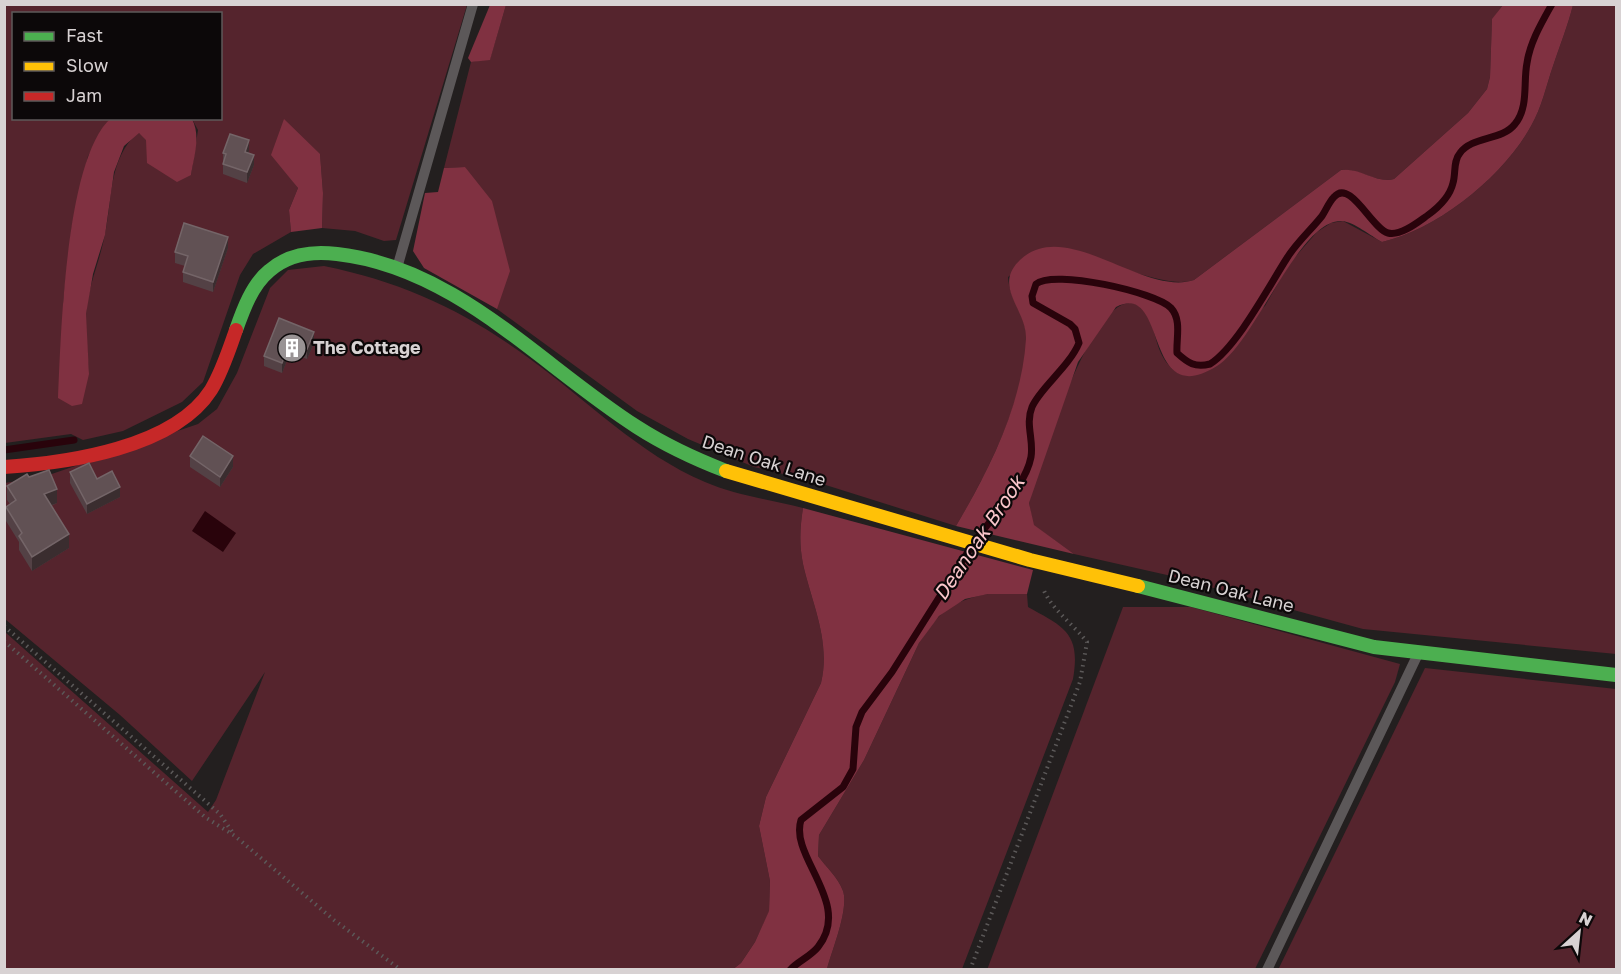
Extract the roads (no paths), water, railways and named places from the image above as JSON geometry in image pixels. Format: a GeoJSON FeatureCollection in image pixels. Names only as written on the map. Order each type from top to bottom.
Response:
{"type":"FeatureCollection","features":[{"type":"Feature","properties":{"kind":"street","name":"Dean Oak Lane"},"geometry":{"type":"LineString","coordinates":[[4,467],[61,462],[99,454],[164,428],[193,410],[214,387],[250,294],[266,271],[291,256],[319,252],[357,255],[397,268],[442,289],[508,332],[630,424],[678,451],[762,483],[1047,564],[1243,611],[1369,647],[1617,675]]}},
{"type":"Feature","properties":{"kind":"lane"},"geometry":{"type":"LineString","coordinates":[[397,268],[473,4]]}},
{"type":"Feature","properties":{"kind":"lane"},"geometry":{"type":"LineString","coordinates":[[1267,969],[1418,653]]}},
{"type":"Feature","properties":{"kind":"waterway","name":"Deanoak Brook"},"geometry":{"type":"LineString","coordinates":[[977,539],[1008,500],[1028,468],[1031,457],[1029,420],[1032,407],[1041,392],[1069,360],[1079,343],[1075,329],[1070,324],[1033,303],[1032,296],[1036,284],[1046,280],[1062,279],[1104,284],[1146,295],[1162,302],[1171,308],[1176,318],[1177,353],[1192,364],[1210,364],[1231,344],[1291,252],[1322,216],[1334,197],[1340,193],[1347,194],[1382,230],[1388,233],[1398,232],[1414,225],[1440,205],[1452,188],[1456,160],[1460,153],[1472,144],[1503,133],[1515,124],[1519,117],[1524,102],[1526,70],[1531,47],[1552,4]]}},
{"type":"Feature","properties":{"kind":"waterway"},"geometry":{"type":"LineString","coordinates":[[4,450],[74,440]]}},
{"type":"Feature","properties":{"kind":"waterway","name":"Deanoak Brook"},"geometry":{"type":"LineString","coordinates":[[790,970],[818,947],[827,930],[828,914],[825,897],[804,849],[800,834],[801,820],[843,787],[853,769],[856,727],[862,712],[892,672],[969,550]]}},
{"type":"Feature","properties":{"kind":"place","name":"The Cottage"},"geometry":{"type":"Point","coordinates":[292,348]}}]}
